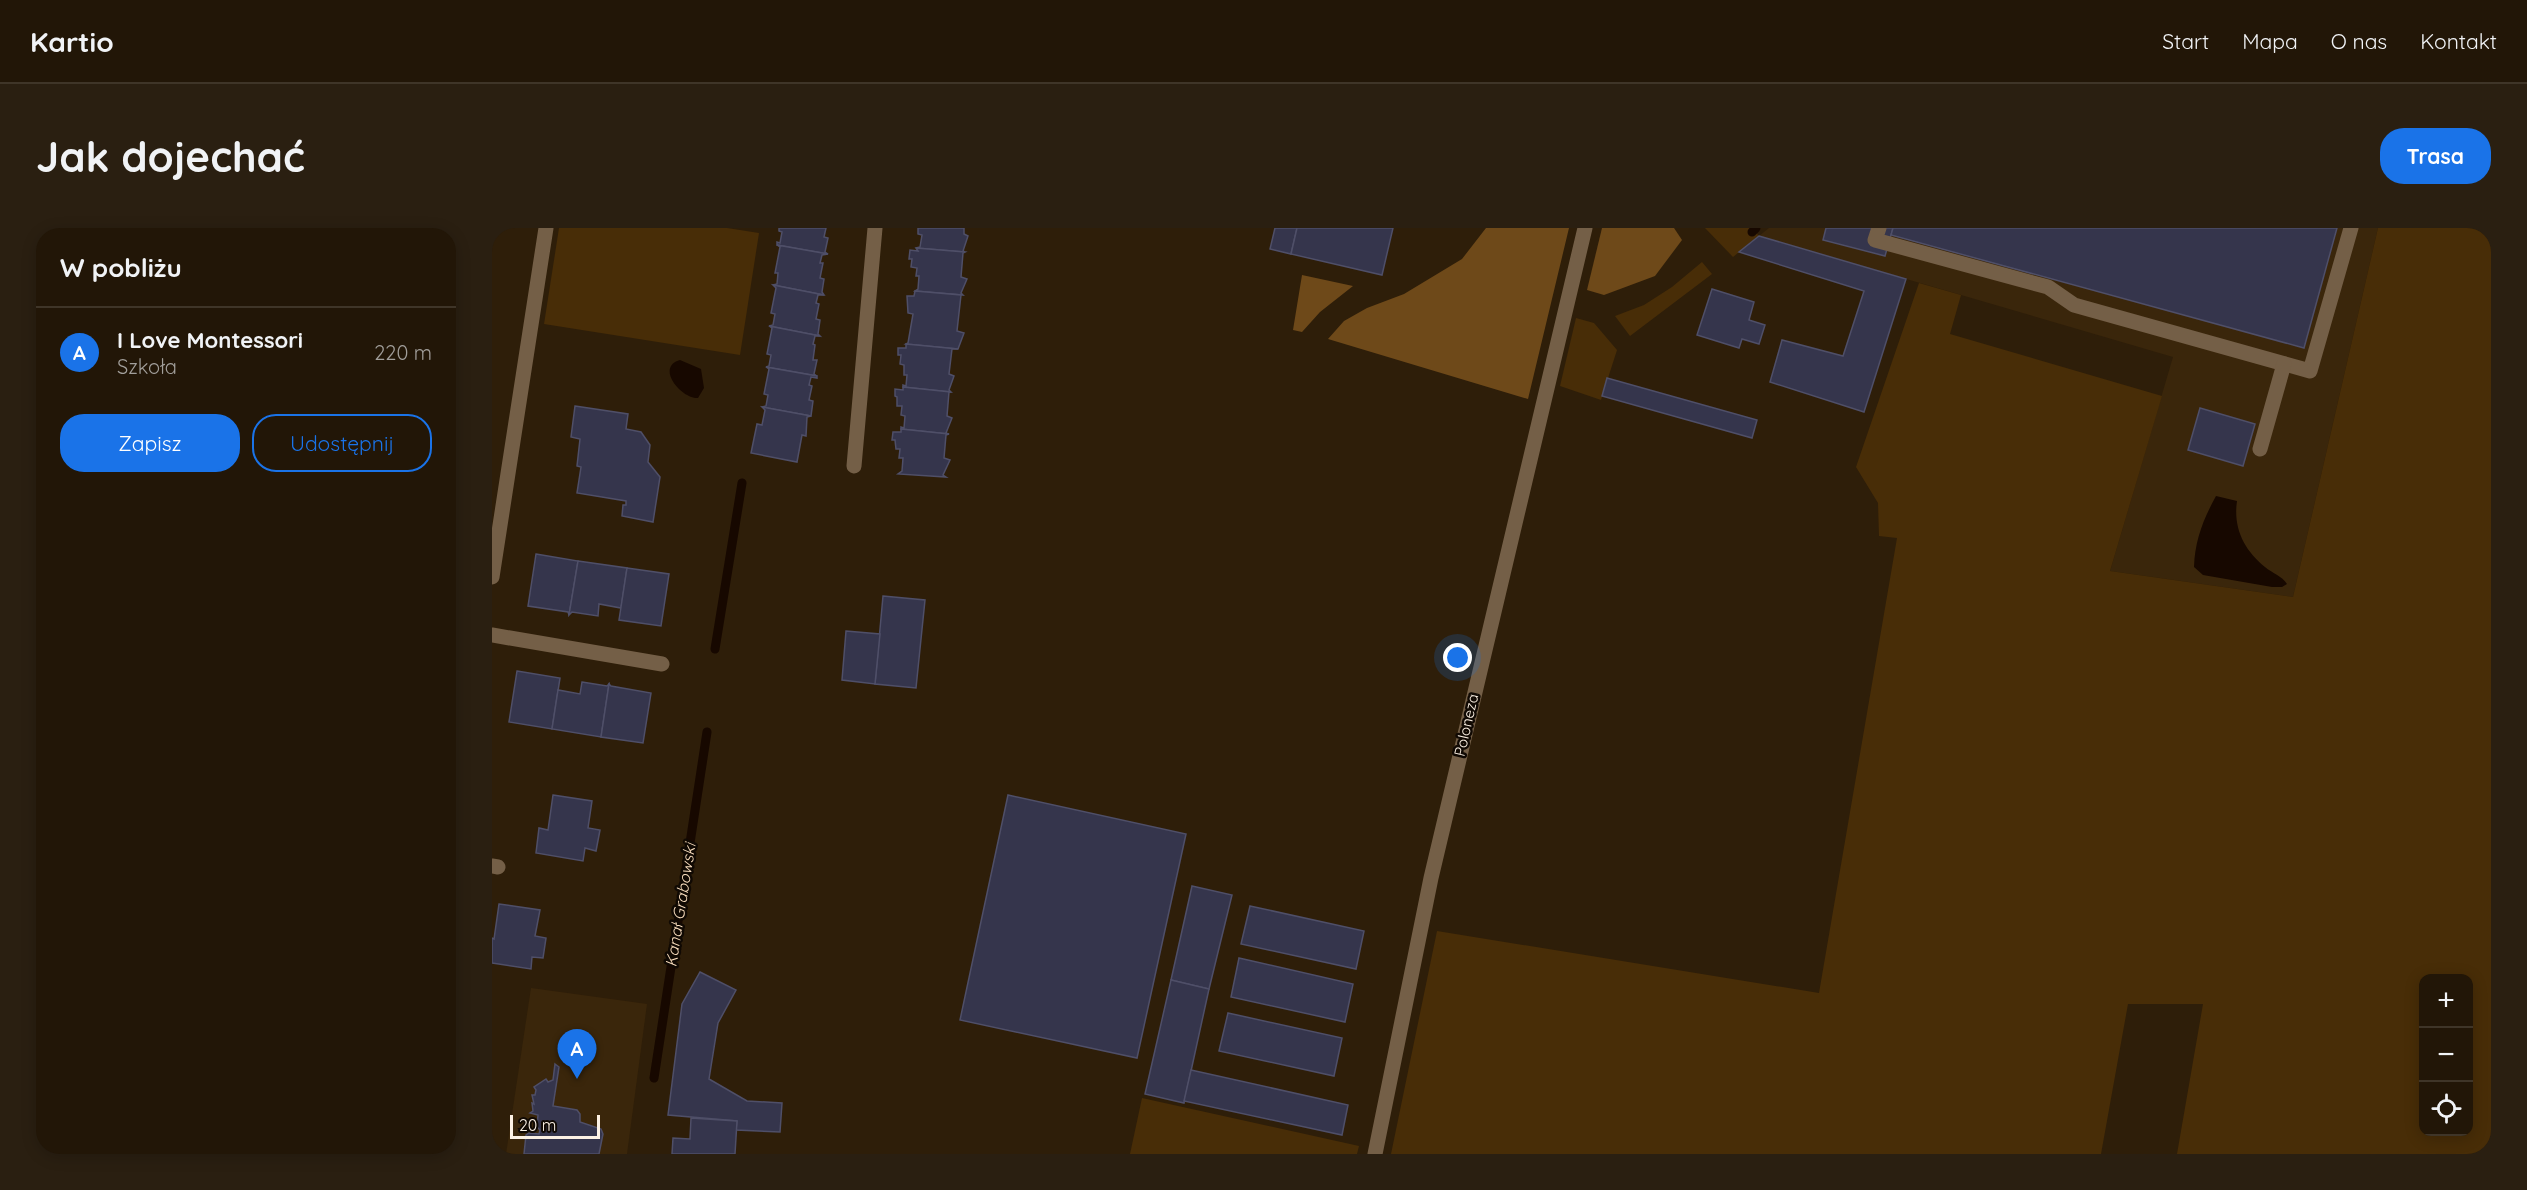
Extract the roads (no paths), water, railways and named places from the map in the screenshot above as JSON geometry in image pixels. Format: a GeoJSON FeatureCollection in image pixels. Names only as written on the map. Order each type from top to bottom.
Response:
{"type":"FeatureCollection","features":[{"type":"Feature","properties":{"kind":"street"},"geometry":{"type":"LineString","coordinates":[[492,577],[546,228]]}},
{"type":"Feature","properties":{"kind":"street"},"geometry":{"type":"LineString","coordinates":[[854,466],[875,228]]}},
{"type":"Feature","properties":{"kind":"street","name":"Poloneza"},"geometry":{"type":"LineString","coordinates":[[1375,1154],[1431,879],[1586,228]]}},
{"type":"Feature","properties":{"kind":"street"},"geometry":{"type":"LineString","coordinates":[[1879,228],[1875,240],[2048,287],[2074,305],[2310,371],[2350,228]]}},
{"type":"Feature","properties":{"kind":"street"},"geometry":{"type":"LineString","coordinates":[[2260,449],[2284,364]]}},
{"type":"Feature","properties":{"kind":"street"},"geometry":{"type":"LineString","coordinates":[[492,635],[662,664]]}},
{"type":"Feature","properties":{"kind":"waterway"},"geometry":{"type":"LineString","coordinates":[[1752,232],[1756,228]]}},
{"type":"Feature","properties":{"kind":"waterway","name":"Kanał Grabowski"},"geometry":{"type":"LineString","coordinates":[[715,649],[742,483]]}},
{"type":"Feature","properties":{"kind":"waterway","name":"Kanał Grabowski"},"geometry":{"type":"LineString","coordinates":[[654,1078],[707,732]]}},
{"type":"Feature","properties":{"kind":"place","name":"I Love Montessori"},"geometry":{"type":"Point","coordinates":[577,1079]}}]}
